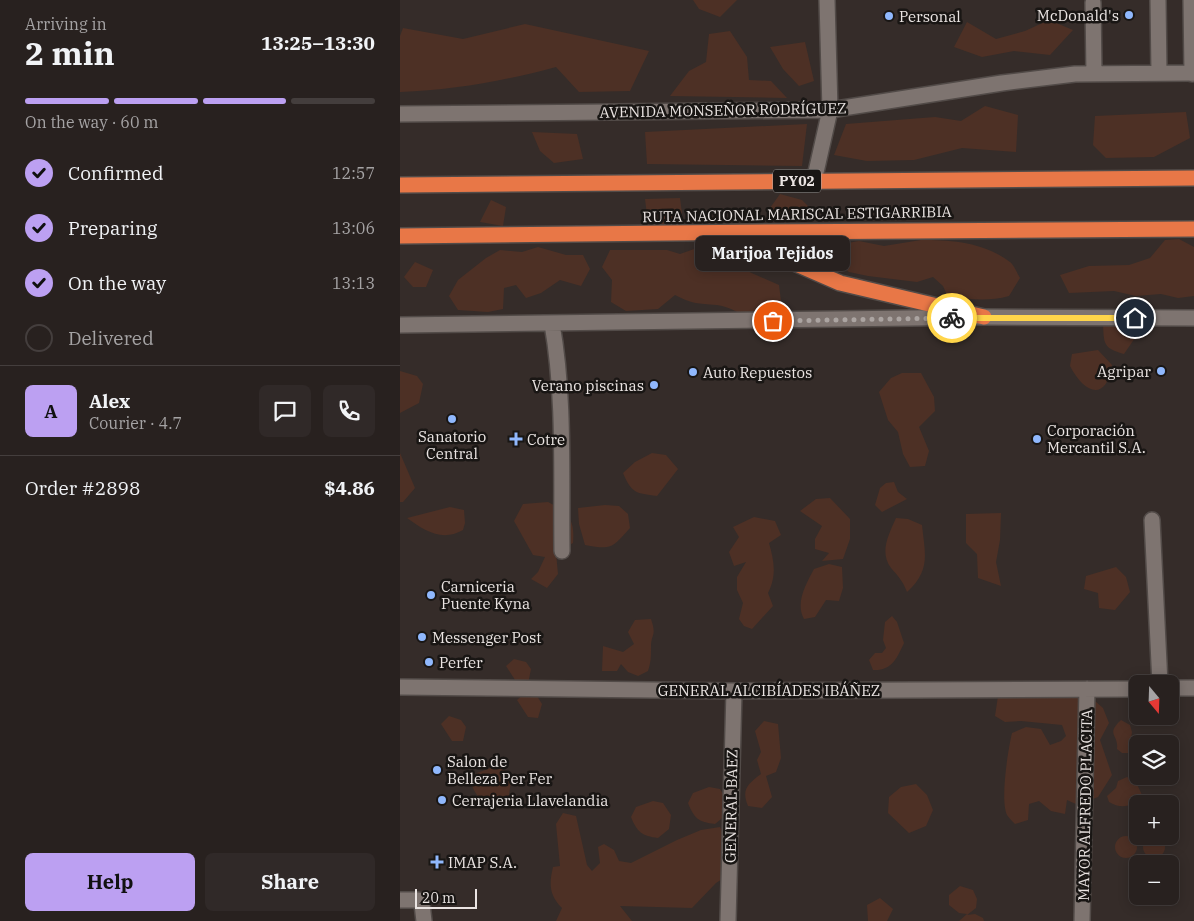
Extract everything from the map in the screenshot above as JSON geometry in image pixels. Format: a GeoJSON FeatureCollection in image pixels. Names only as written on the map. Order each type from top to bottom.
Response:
{"type":"FeatureCollection","features":[{"type":"Feature","properties":{"kind":"highway","name":"RUTA NACIONAL MARISCAL ESTIGARRIBIA"},"geometry":{"type":"LineString","coordinates":[[400,185],[1194,178]]}},
{"type":"Feature","properties":{"kind":"highway","name":"RUTA NACIONAL MARISCAL ESTIGARRIBIA"},"geometry":{"type":"LineString","coordinates":[[400,236],[726,234],[971,228],[1194,229]]}},
{"type":"Feature","properties":{"kind":"highway"},"geometry":{"type":"LineString","coordinates":[[726,234],[840,283],[984,317]]}},
{"type":"Feature","properties":{"kind":"street"},"geometry":{"type":"LineString","coordinates":[[814,181],[830,110],[827,0]]}},
{"type":"Feature","properties":{"kind":"street"},"geometry":{"type":"LineString","coordinates":[[1158,0],[1159,74]]}},
{"type":"Feature","properties":{"kind":"street"},"geometry":{"type":"LineString","coordinates":[[1191,0],[1193,74]]}},
{"type":"Feature","properties":{"kind":"street"},"geometry":{"type":"LineString","coordinates":[[1093,3],[1094,74]]}},
{"type":"Feature","properties":{"kind":"street","name":"AVENIDA MONSEÑOR RODRÍGUEZ"},"geometry":{"type":"LineString","coordinates":[[400,114],[830,110],[1002,83],[1094,74],[1193,74]]}},
{"type":"Feature","properties":{"kind":"street"},"geometry":{"type":"LineString","coordinates":[[400,325],[984,317],[1194,318]]}},
{"type":"Feature","properties":{"kind":"street"},"geometry":{"type":"LineString","coordinates":[[552,324],[556,349],[562,551]]}},
{"type":"Feature","properties":{"kind":"street"},"geometry":{"type":"LineString","coordinates":[[1152,520],[1160,675]]}},
{"type":"Feature","properties":{"kind":"street","name":"GENERAL ALCIBÍADES IBÁÑEZ"},"geometry":{"type":"LineString","coordinates":[[400,687],[734,691],[1129,689]]}},
{"type":"Feature","properties":{"kind":"street"},"geometry":{"type":"LineString","coordinates":[[1179,688],[1194,688]]}},
{"type":"Feature","properties":{"kind":"street","name":"MAYOR ALFREDO PLACITA"},"geometry":{"type":"LineString","coordinates":[[1082,921],[1087,689]]}},
{"type":"Feature","properties":{"kind":"street","name":"GENERAL BAEZ"},"geometry":{"type":"LineString","coordinates":[[728,921],[734,691]]}},
{"type":"Feature","properties":{"kind":"street"},"geometry":{"type":"LineString","coordinates":[[400,900],[418,900],[422,904],[424,921]]}},
{"type":"Feature","properties":{"kind":"shaded area"},"geometry":{"type":"Polygon","coordinates":[[[693,0],[737,0],[720,17],[699,9],[693,0]]]}},
{"type":"Feature","properties":{"kind":"shaded area"},"geometry":{"type":"Polygon","coordinates":[[[1049,20],[1073,30],[1050,55],[1014,51],[982,57],[954,47],[967,22],[996,39],[1025,31],[1049,20]]]}},
{"type":"Feature","properties":{"kind":"shaded area"},"geometry":{"type":"Polygon","coordinates":[[[525,24],[649,51],[630,91],[579,92],[556,67],[479,84],[400,92],[400,36],[403,28],[463,39],[525,24]]]}},
{"type":"Feature","properties":{"kind":"shaded area"},"geometry":{"type":"Polygon","coordinates":[[[730,31],[747,57],[749,80],[771,81],[787,98],[670,96],[689,71],[706,62],[709,34],[730,31]]]}},
{"type":"Feature","properties":{"kind":"shaded area"},"geometry":{"type":"Polygon","coordinates":[[[805,42],[814,81],[799,86],[783,69],[770,47],[805,42]]]}},
{"type":"Feature","properties":{"kind":"shaded area"},"geometry":{"type":"Polygon","coordinates":[[[985,106],[1018,115],[1016,152],[962,148],[914,160],[867,161],[834,155],[846,124],[935,117],[961,121],[985,106]]]}},
{"type":"Feature","properties":{"kind":"shaded area"},"geometry":{"type":"Polygon","coordinates":[[[1186,112],[1190,138],[1154,157],[1106,158],[1093,145],[1095,116],[1186,112]]]}},
{"type":"Feature","properties":{"kind":"shaded area"},"geometry":{"type":"Polygon","coordinates":[[[807,124],[802,166],[647,164],[645,132],[807,124]]]}},
{"type":"Feature","properties":{"kind":"shaded area"},"geometry":{"type":"Polygon","coordinates":[[[532,132],[577,134],[583,159],[554,163],[540,151],[532,132]]]}},
{"type":"Feature","properties":{"kind":"shaded area"},"geometry":{"type":"Polygon","coordinates":[[[780,194],[802,200],[812,210],[806,222],[783,219],[770,208],[780,194]]]}},
{"type":"Feature","properties":{"kind":"shaded area"},"geometry":{"type":"Polygon","coordinates":[[[680,198],[682,213],[673,225],[648,223],[645,199],[680,198]]]}},
{"type":"Feature","properties":{"kind":"shaded area"},"geometry":{"type":"Polygon","coordinates":[[[491,200],[506,207],[503,226],[480,222],[491,200]]]}},
{"type":"Feature","properties":{"kind":"shaded area"},"geometry":{"type":"Polygon","coordinates":[[[1179,239],[1194,247],[1194,296],[1178,298],[1161,294],[1136,296],[1114,291],[1069,293],[1060,275],[1089,266],[1129,265],[1150,258],[1165,240],[1179,239]]]}},
{"type":"Feature","properties":{"kind":"shaded area"},"geometry":{"type":"Polygon","coordinates":[[[921,240],[967,243],[989,250],[1010,262],[1020,278],[1009,296],[963,299],[948,297],[943,286],[933,277],[917,282],[868,276],[849,272],[837,262],[842,244],[859,241],[884,246],[921,240]]]}},
{"type":"Feature","properties":{"kind":"shaded area"},"geometry":{"type":"Polygon","coordinates":[[[538,247],[566,255],[583,255],[590,269],[581,286],[560,280],[541,293],[526,298],[516,285],[504,288],[503,309],[488,312],[458,310],[449,296],[458,280],[486,258],[500,250],[522,252],[538,247]]]}},
{"type":"Feature","properties":{"kind":"shaded area"},"geometry":{"type":"Polygon","coordinates":[[[697,248],[721,251],[729,263],[779,285],[781,301],[754,321],[727,308],[692,302],[675,295],[658,309],[626,311],[611,302],[612,280],[602,267],[610,250],[667,250],[680,254],[697,248]]]}},
{"type":"Feature","properties":{"kind":"shaded area"},"geometry":{"type":"Polygon","coordinates":[[[415,262],[433,270],[426,287],[413,287],[404,277],[415,262]]]}},
{"type":"Feature","properties":{"kind":"shaded area"},"geometry":{"type":"Polygon","coordinates":[[[1115,323],[1128,326],[1137,335],[1124,354],[1112,350],[1105,341],[1103,324],[1115,323]]]}},
{"type":"Feature","properties":{"kind":"shaded area"},"geometry":{"type":"Polygon","coordinates":[[[1098,350],[1112,365],[1105,385],[1100,389],[1094,390],[1082,383],[1070,366],[1072,354],[1098,350]]]}},
{"type":"Feature","properties":{"kind":"shaded area"},"geometry":{"type":"Polygon","coordinates":[[[400,371],[417,376],[423,384],[419,403],[400,413],[400,371]]]}},
{"type":"Feature","properties":{"kind":"shaded area"},"geometry":{"type":"Polygon","coordinates":[[[902,373],[921,373],[934,397],[935,411],[919,427],[929,451],[925,466],[910,467],[903,454],[898,432],[888,420],[879,392],[891,378],[902,373]]]}},
{"type":"Feature","properties":{"kind":"shaded area"},"geometry":{"type":"Polygon","coordinates":[[[400,453],[415,488],[403,502],[400,502],[400,453]]]}},
{"type":"Feature","properties":{"kind":"shaded area"},"geometry":{"type":"Polygon","coordinates":[[[652,453],[666,455],[678,469],[657,496],[639,493],[632,489],[623,473],[635,462],[652,453]]]}},
{"type":"Feature","properties":{"kind":"shaded area"},"geometry":{"type":"Polygon","coordinates":[[[894,482],[898,492],[907,499],[882,512],[875,505],[880,488],[886,483],[894,482]]]}},
{"type":"Feature","properties":{"kind":"shaded area"},"geometry":{"type":"Polygon","coordinates":[[[830,498],[850,519],[850,539],[843,559],[822,561],[829,553],[815,549],[815,539],[822,526],[800,511],[816,499],[830,498]]]}},
{"type":"Feature","properties":{"kind":"shaded area"},"geometry":{"type":"Polygon","coordinates":[[[548,502],[561,510],[569,518],[573,528],[573,543],[556,553],[558,574],[547,588],[531,579],[538,572],[545,557],[533,555],[514,521],[523,504],[548,502]]]}},
{"type":"Feature","properties":{"kind":"shaded area"},"geometry":{"type":"Polygon","coordinates":[[[605,505],[619,506],[628,514],[630,528],[611,546],[585,545],[579,524],[578,508],[605,505]]]}},
{"type":"Feature","properties":{"kind":"shaded area"},"geometry":{"type":"Polygon","coordinates":[[[450,507],[464,510],[465,523],[463,530],[448,535],[427,531],[407,518],[450,507]]]}},
{"type":"Feature","properties":{"kind":"shaded area"},"geometry":{"type":"Polygon","coordinates":[[[1001,513],[1000,540],[996,562],[1001,586],[978,578],[977,554],[966,543],[966,514],[1001,513]]]}},
{"type":"Feature","properties":{"kind":"shaded area"},"geometry":{"type":"Polygon","coordinates":[[[754,517],[775,521],[781,535],[769,543],[774,574],[768,593],[773,606],[752,629],[744,626],[739,619],[743,603],[737,590],[737,577],[746,562],[734,566],[729,552],[739,537],[733,527],[754,517]]]}},
{"type":"Feature","properties":{"kind":"shaded area"},"geometry":{"type":"Polygon","coordinates":[[[896,518],[908,519],[922,525],[925,561],[920,576],[907,592],[887,562],[886,556],[886,543],[896,518]]]}},
{"type":"Feature","properties":{"kind":"shaded area"},"geometry":{"type":"Polygon","coordinates":[[[829,564],[842,567],[843,588],[839,601],[826,600],[815,617],[804,619],[801,600],[808,581],[814,569],[829,564]]]}},
{"type":"Feature","properties":{"kind":"shaded area"},"geometry":{"type":"Polygon","coordinates":[[[1116,567],[1126,577],[1130,592],[1115,610],[1099,608],[1098,593],[1084,589],[1086,576],[1116,567]]]}},
{"type":"Feature","properties":{"kind":"shaded area"},"geometry":{"type":"Polygon","coordinates":[[[892,616],[897,622],[904,643],[889,666],[880,670],[873,670],[869,660],[875,653],[882,653],[886,648],[883,640],[885,622],[892,616]]]}},
{"type":"Feature","properties":{"kind":"shaded area"},"geometry":{"type":"Polygon","coordinates":[[[651,619],[654,632],[648,671],[638,676],[628,672],[621,664],[617,671],[602,671],[603,646],[623,652],[634,644],[628,632],[635,620],[651,619]]]}},
{"type":"Feature","properties":{"kind":"shaded area"},"geometry":{"type":"Polygon","coordinates":[[[514,659],[526,662],[531,669],[528,684],[517,683],[506,666],[514,659]]]}},
{"type":"Feature","properties":{"kind":"shaded area"},"geometry":{"type":"Polygon","coordinates":[[[525,693],[537,696],[542,704],[538,718],[528,717],[517,700],[525,693]]]}},
{"type":"Feature","properties":{"kind":"shaded area"},"geometry":{"type":"Polygon","coordinates":[[[1087,694],[1103,708],[1109,723],[1100,740],[1112,775],[1098,797],[1078,805],[1067,800],[1065,814],[1051,811],[1039,801],[1029,804],[1028,820],[1015,824],[1007,815],[1004,798],[1012,733],[1026,727],[1041,729],[1050,745],[1061,741],[1066,736],[1062,725],[1021,721],[1005,722],[995,716],[998,696],[1087,694]]]}},
{"type":"Feature","properties":{"kind":"shaded area"},"geometry":{"type":"Polygon","coordinates":[[[449,716],[461,720],[466,727],[463,741],[452,741],[441,724],[449,716]]]}},
{"type":"Feature","properties":{"kind":"shaded area"},"geometry":{"type":"Polygon","coordinates":[[[1121,720],[1130,725],[1132,732],[1132,735],[1129,735],[1129,753],[1122,753],[1117,749],[1113,732],[1121,720]]]}},
{"type":"Feature","properties":{"kind":"shaded area"},"geometry":{"type":"Polygon","coordinates":[[[764,721],[778,724],[781,758],[776,772],[766,776],[772,797],[762,808],[748,806],[745,795],[749,784],[761,774],[757,760],[761,752],[755,731],[764,721]]]}},
{"type":"Feature","properties":{"kind":"shaded area"},"geometry":{"type":"Polygon","coordinates":[[[493,767],[504,770],[511,781],[509,795],[498,804],[481,799],[471,783],[477,773],[493,767]]]}},
{"type":"Feature","properties":{"kind":"shaded area"},"geometry":{"type":"Polygon","coordinates":[[[1127,777],[1129,778],[1129,785],[1137,785],[1142,795],[1129,795],[1129,805],[1127,806],[1119,806],[1109,802],[1107,796],[1116,788],[1118,781],[1127,777]]]}},
{"type":"Feature","properties":{"kind":"shaded area"},"geometry":{"type":"Polygon","coordinates":[[[916,784],[927,795],[933,810],[926,826],[909,833],[888,813],[889,797],[901,787],[916,784]]]}},
{"type":"Feature","properties":{"kind":"shaded area"},"geometry":{"type":"Polygon","coordinates":[[[709,787],[720,789],[727,801],[726,815],[715,824],[704,822],[697,818],[688,803],[693,793],[709,787]]]}},
{"type":"Feature","properties":{"kind":"shaded area"},"geometry":{"type":"Polygon","coordinates":[[[653,801],[663,803],[671,815],[669,829],[658,838],[641,832],[631,817],[636,807],[653,801]]]}},
{"type":"Feature","properties":{"kind":"shaded area"},"geometry":{"type":"Polygon","coordinates":[[[563,813],[576,816],[587,865],[592,871],[600,863],[598,847],[604,844],[614,850],[619,861],[631,863],[701,830],[720,827],[730,849],[730,874],[716,883],[692,908],[620,906],[632,921],[556,921],[562,908],[552,894],[551,879],[553,867],[560,866],[556,824],[563,813]]]}},
{"type":"Feature","properties":{"kind":"shaded area"},"geometry":{"type":"Polygon","coordinates":[[[1122,836],[1129,836],[1129,845],[1137,845],[1137,851],[1134,855],[1129,855],[1129,858],[1122,858],[1115,851],[1115,843],[1122,836]]]}},
{"type":"Feature","properties":{"kind":"shaded area"},"geometry":{"type":"Polygon","coordinates":[[[1144,845],[1164,845],[1162,855],[1146,855],[1143,847],[1144,845]]]}},
{"type":"Feature","properties":{"kind":"shaded area"},"geometry":{"type":"Polygon","coordinates":[[[960,886],[973,890],[977,899],[976,908],[967,915],[975,914],[983,918],[984,921],[959,921],[967,914],[959,913],[949,905],[949,895],[960,886]]]}},
{"type":"Feature","properties":{"kind":"shaded area"},"geometry":{"type":"Polygon","coordinates":[[[880,898],[893,909],[887,921],[868,921],[867,905],[880,898]]]}},
{"type":"Feature","properties":{"kind":"way so far"},"geometry":{"type":"LineString","coordinates":[[773,321],[952,318]]}},
{"type":"Feature","properties":{"kind":"place","name":"McDonald's"},"geometry":{"type":"Point","coordinates":[1129,15]}},
{"type":"Feature","properties":{"kind":"place","name":"Personal"},"geometry":{"type":"Point","coordinates":[889,16]}},
{"type":"Feature","properties":{"kind":"place","name":"Marijoa Tejidos"},"geometry":{"type":"Point","coordinates":[773,321]}},
{"type":"Feature","properties":{"kind":"place","name":"Agripar"},"geometry":{"type":"Point","coordinates":[1161,371]}},
{"type":"Feature","properties":{"kind":"place","name":"Auto Repuestos"},"geometry":{"type":"Point","coordinates":[693,372]}},
{"type":"Feature","properties":{"kind":"place","name":"Verano piscinas"},"geometry":{"type":"Point","coordinates":[654,385]}},
{"type":"Feature","properties":{"kind":"place","name":"Sanatorio Central"},"geometry":{"type":"Point","coordinates":[452,419]}},
{"type":"Feature","properties":{"kind":"place","name":"Cotre"},"geometry":{"type":"Point","coordinates":[516,439]}},
{"type":"Feature","properties":{"kind":"place","name":"Corporación Mercantil S.A."},"geometry":{"type":"Point","coordinates":[1037,439]}},
{"type":"Feature","properties":{"kind":"place","name":"Carniceria Puente Kyna"},"geometry":{"type":"Point","coordinates":[431,595]}},
{"type":"Feature","properties":{"kind":"place","name":"Messenger Post"},"geometry":{"type":"Point","coordinates":[422,637]}},
{"type":"Feature","properties":{"kind":"place","name":"Perfer"},"geometry":{"type":"Point","coordinates":[429,662]}},
{"type":"Feature","properties":{"kind":"place","name":"Salon de Belleza Per Fer"},"geometry":{"type":"Point","coordinates":[437,770]}},
{"type":"Feature","properties":{"kind":"place","name":"Cerrajeria Llavelandia"},"geometry":{"type":"Point","coordinates":[442,800]}},
{"type":"Feature","properties":{"kind":"place","name":"IMAP S.A."},"geometry":{"type":"Point","coordinates":[437,862]}},
{"type":"Feature","properties":{"kind":"route"},"geometry":{"type":"LineString","coordinates":[[952,318],[1135,318]]}}]}
